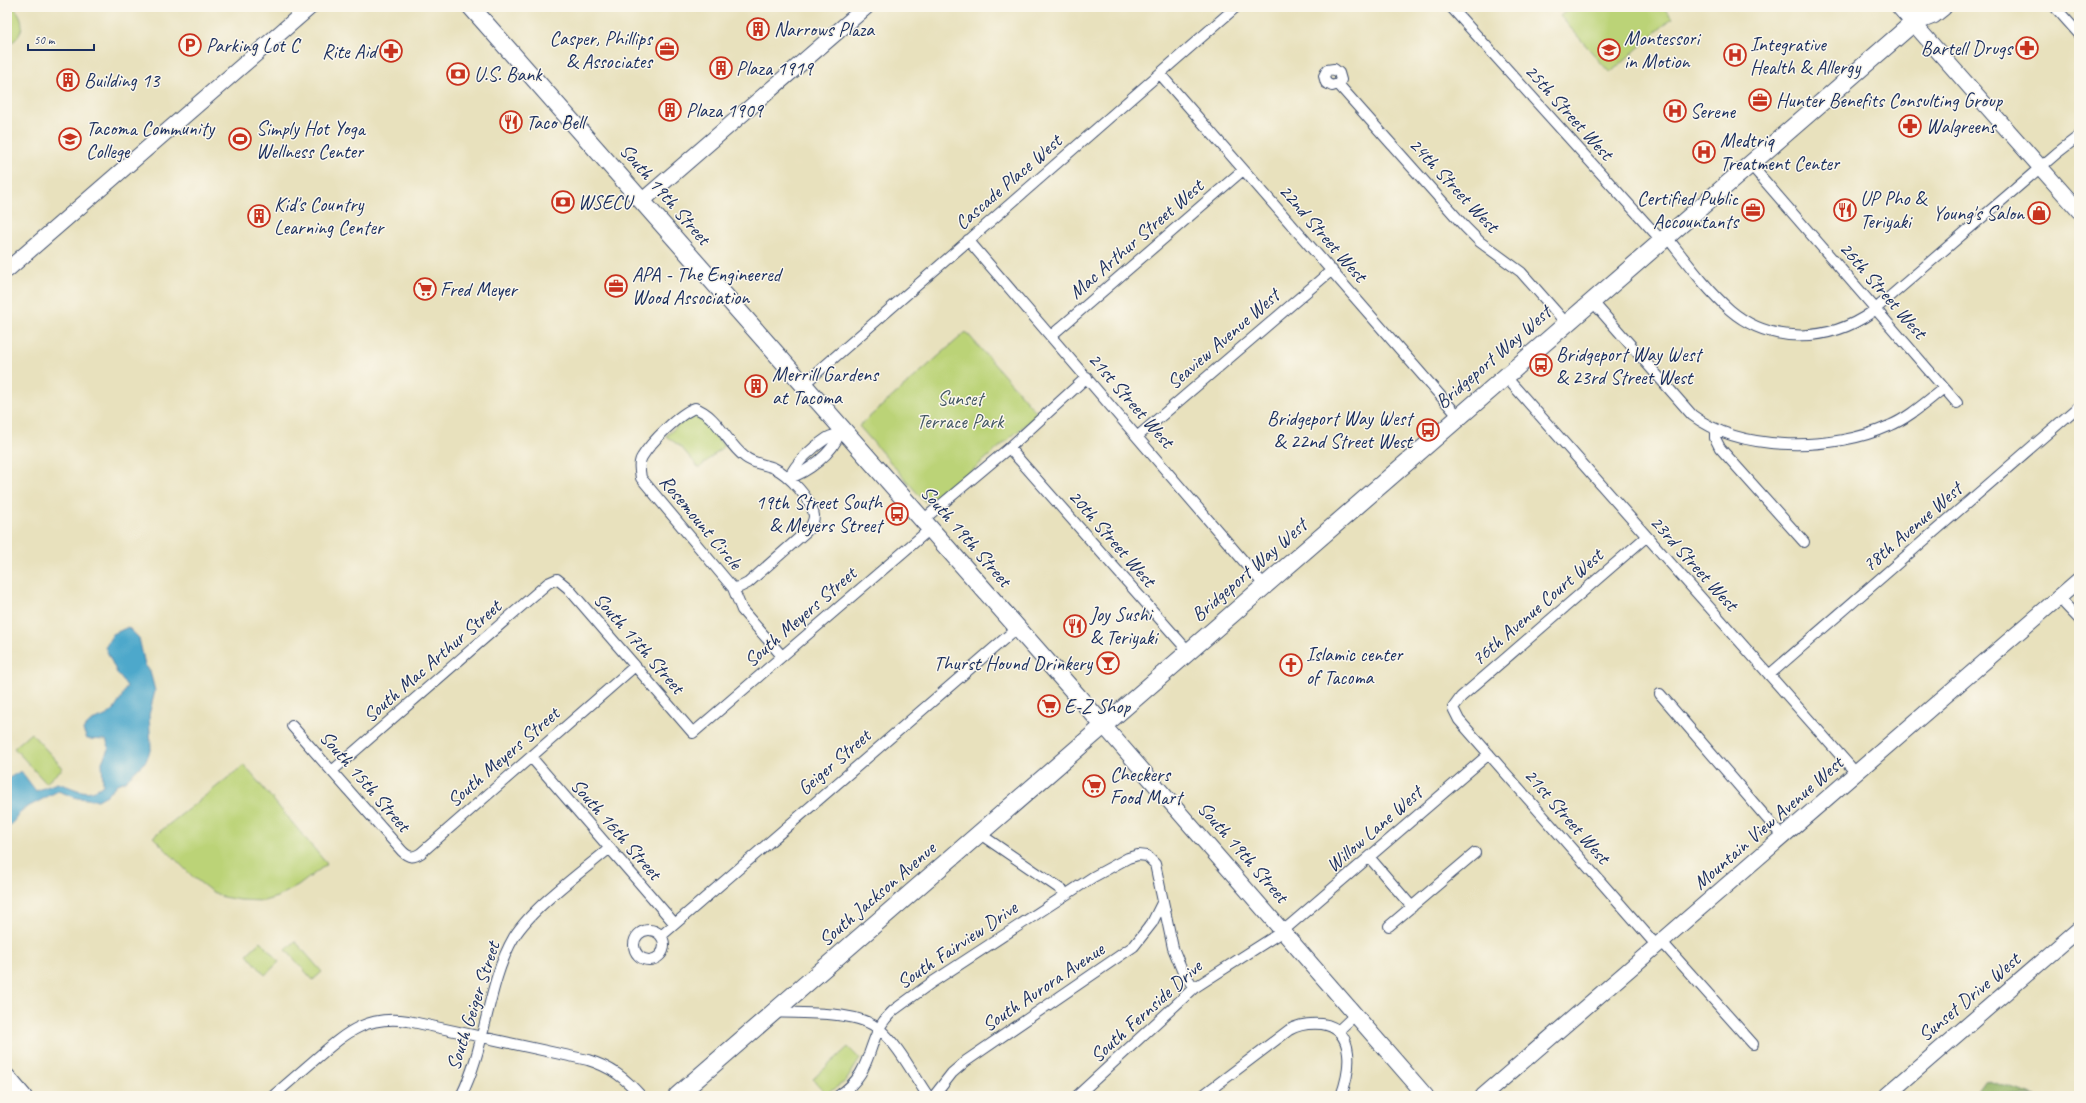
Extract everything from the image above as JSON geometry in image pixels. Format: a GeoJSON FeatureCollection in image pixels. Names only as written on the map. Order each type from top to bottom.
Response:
{"type":"FeatureCollection","features":[{"type":"Feature","properties":{"kind":"main road","name":"South 19th Street"},"geometry":{"type":"LineString","coordinates":[[471,7],[804,384],[842,432],[927,524],[1104,726]]}},
{"type":"Feature","properties":{"kind":"main road","name":"Bridgeport Way West"},"geometry":{"type":"LineString","coordinates":[[1104,726],[1663,238],[1913,23],[1923,7]]}},
{"type":"Feature","properties":{"kind":"main road","name":"Bridgeport Way West"},"geometry":{"type":"LineString","coordinates":[[1913,23],[1933,15],[1943,7]]}},
{"type":"Feature","properties":{"kind":"main road","name":"South Jackson Avenue"},"geometry":{"type":"LineString","coordinates":[[677,1096],[1104,726]]}},
{"type":"Feature","properties":{"kind":"street"},"geometry":{"type":"LineString","coordinates":[[7,270],[310,7]]}},
{"type":"Feature","properties":{"kind":"street"},"geometry":{"type":"LineString","coordinates":[[642,201],[866,7]]}},
{"type":"Feature","properties":{"kind":"street","name":"Cascade Place West"},"geometry":{"type":"LineString","coordinates":[[804,384],[1236,7]]}},
{"type":"Feature","properties":{"kind":"street","name":"25th Street West"},"geometry":{"type":"LineString","coordinates":[[1451,7],[1731,311],[1750,323],[1768,331],[1794,336],[1818,335],[1852,323],[1876,309],[2079,136]]}},
{"type":"Feature","properties":{"kind":"street"},"geometry":{"type":"LineString","coordinates":[[1899,7],[2079,211]]}},
{"type":"Feature","properties":{"kind":"street"},"geometry":{"type":"LineString","coordinates":[[2055,7],[2079,34]]}},
{"type":"Feature","properties":{"kind":"street","name":"22nd Street West"},"geometry":{"type":"LineString","coordinates":[[1160,74],[1459,417]]}},
{"type":"Feature","properties":{"kind":"street","name":"24th Street West"},"geometry":{"type":"LineString","coordinates":[[1338,84],[1465,228],[1480,242],[1521,272],[1566,323]]}},
{"type":"Feature","properties":{"kind":"street","name":"26th Street West"},"geometry":{"type":"LineString","coordinates":[[1750,164],[1957,403]]}},
{"type":"Feature","properties":{"kind":"street","name":"Mac Arthur Street West"},"geometry":{"type":"LineString","coordinates":[[1052,335],[1243,170]]}},
{"type":"Feature","properties":{"kind":"street","name":"21st Street West"},"geometry":{"type":"LineString","coordinates":[[968,240],[1052,335],[1265,586]]}},
{"type":"Feature","properties":{"kind":"street","name":"Seaview Avenue West"},"geometry":{"type":"LineString","coordinates":[[1138,436],[1332,270]]}},
{"type":"Feature","properties":{"kind":"street"},"geometry":{"type":"LineString","coordinates":[[1592,301],[1680,403],[1700,421],[1715,429],[1747,438],[1780,443],[1810,445],[1835,442],[1871,433],[1890,426],[1910,414],[1944,388]]}},
{"type":"Feature","properties":{"kind":"street","name":"23rd Street West"},"geometry":{"type":"LineString","coordinates":[[1505,376],[1856,773]]}},
{"type":"Feature","properties":{"kind":"street"},"geometry":{"type":"LineString","coordinates":[[927,524],[1087,377]]}},
{"type":"Feature","properties":{"kind":"street","name":"78th Avenue West"},"geometry":{"type":"LineString","coordinates":[[1769,675],[2079,406]]}},
{"type":"Feature","properties":{"kind":"street","name":"Rosemount Circle"},"geometry":{"type":"LineString","coordinates":[[733,588],[740,587],[748,583],[808,530],[813,522],[812,509],[789,478],[774,468],[758,464],[745,457],[706,414],[696,408],[683,414],[642,457],[640,470],[645,485],[733,588],[742,610],[782,656]]}},
{"type":"Feature","properties":{"kind":"street"},"geometry":{"type":"LineString","coordinates":[[1715,429],[1715,438],[1720,448],[1804,542]]}},
{"type":"Feature","properties":{"kind":"street"},"geometry":{"type":"LineString","coordinates":[[789,478],[794,466],[828,437],[842,432]]}},
{"type":"Feature","properties":{"kind":"street","name":"20th Street West"},"geometry":{"type":"LineString","coordinates":[[1009,448],[1189,652]]}},
{"type":"Feature","properties":{"kind":"street","name":"South Meyers Street"},"geometry":{"type":"LineString","coordinates":[[693,733],[782,656],[927,524]]}},
{"type":"Feature","properties":{"kind":"street","name":"76th Avenue Court West"},"geometry":{"type":"LineString","coordinates":[[1454,706],[1461,696],[1646,537]]}},
{"type":"Feature","properties":{"kind":"street","name":"South 17th Street"},"geometry":{"type":"LineString","coordinates":[[557,579],[568,588],[693,733]]}},
{"type":"Feature","properties":{"kind":"street","name":"South Mac Arthur Street"},"geometry":{"type":"LineString","coordinates":[[332,771],[548,583],[557,579]]}},
{"type":"Feature","properties":{"kind":"street","name":"Mountain View Avenue West"},"geometry":{"type":"LineString","coordinates":[[1483,1096],[2079,580]]}},
{"type":"Feature","properties":{"kind":"street"},"geometry":{"type":"LineString","coordinates":[[2059,598],[2079,619]]}},
{"type":"Feature","properties":{"kind":"street","name":"Geiger Street"},"geometry":{"type":"LineString","coordinates":[[661,936],[1017,628]]}},
{"type":"Feature","properties":{"kind":"street","name":"South Meyers Street"},"geometry":{"type":"LineString","coordinates":[[412,857],[421,853],[635,666]]}},
{"type":"Feature","properties":{"kind":"street"},"geometry":{"type":"LineString","coordinates":[[1660,694],[1783,837]]}},
{"type":"Feature","properties":{"kind":"street","name":"21st Street West"},"geometry":{"type":"LineString","coordinates":[[1454,706],[1457,717],[1489,754],[1660,944],[1753,1044]]}},
{"type":"Feature","properties":{"kind":"street","name":"South 15th Street"},"geometry":{"type":"LineString","coordinates":[[292,726],[402,851],[412,857]]}},
{"type":"Feature","properties":{"kind":"street","name":"South 19th Street"},"geometry":{"type":"LineString","coordinates":[[1104,726],[1426,1096]]}},
{"type":"Feature","properties":{"kind":"street","name":"Willow Lane West"},"geometry":{"type":"LineString","coordinates":[[1282,931],[1489,754]]}},
{"type":"Feature","properties":{"kind":"street","name":"South 16th Street"},"geometry":{"type":"LineString","coordinates":[[531,757],[675,924]]}},
{"type":"Feature","properties":{"kind":"street"},"geometry":{"type":"LineString","coordinates":[[980,834],[1066,893]]}},
{"type":"Feature","properties":{"kind":"street","name":"South Geiger Street"},"geometry":{"type":"LineString","coordinates":[[461,1096],[482,1036],[504,960],[517,934],[542,906],[610,848]]}},
{"type":"Feature","properties":{"kind":"street"},"geometry":{"type":"LineString","coordinates":[[1389,926],[1475,853]]}},
{"type":"Feature","properties":{"kind":"street","name":"South Fairview Drive"},"geometry":{"type":"LineString","coordinates":[[838,1096],[850,1087],[864,1071],[878,1028],[888,1016],[915,995],[1066,893],[1117,863],[1131,857],[1145,856],[1154,862],[1158,873],[1163,899]]}},
{"type":"Feature","properties":{"kind":"street"},"geometry":{"type":"LineString","coordinates":[[1369,857],[1412,907]]}},
{"type":"Feature","properties":{"kind":"street"},"geometry":{"type":"LineString","coordinates":[[1163,899],[1173,948],[1182,970],[1194,988]]}},
{"type":"Feature","properties":{"kind":"street","name":"South Aurora Avenue"},"geometry":{"type":"LineString","coordinates":[[934,1096],[952,1073],[966,1061],[1134,946],[1152,923],[1163,899]]}},
{"type":"Feature","properties":{"kind":"street","name":"Sunset Drive West"},"geometry":{"type":"LineString","coordinates":[[1886,1096],[2079,929]]}},
{"type":"Feature","properties":{"kind":"street","name":"South Fernside Drive"},"geometry":{"type":"LineString","coordinates":[[1077,1096],[1194,988],[1282,931]]}},
{"type":"Feature","properties":{"kind":"street"},"geometry":{"type":"LineString","coordinates":[[774,1012],[846,1016],[865,1021],[878,1028],[896,1050],[928,1096]]}},
{"type":"Feature","properties":{"kind":"street"},"geometry":{"type":"LineString","coordinates":[[1338,1031],[1355,1015]]}},
{"type":"Feature","properties":{"kind":"street"},"geometry":{"type":"LineString","coordinates":[[273,1096],[344,1035],[368,1023],[379,1020],[399,1020],[482,1036],[588,1060],[606,1066],[618,1073],[641,1096]]}},
{"type":"Feature","properties":{"kind":"street"},"geometry":{"type":"LineString","coordinates":[[1202,1096],[1292,1028],[1300,1025],[1317,1024],[1325,1025],[1338,1031],[1346,1044],[1348,1051],[1347,1074],[1341,1096]]}},
{"type":"Feature","properties":{"kind":"street"},"geometry":{"type":"LineString","coordinates":[[7,1076],[24,1096]]}},
{"type":"Feature","properties":{"kind":"green space"},"geometry":{"type":"Polygon","coordinates":[[[7,7],[13,7],[17,12],[22,22],[22,28],[17,38],[7,45],[7,7]]]}},
{"type":"Feature","properties":{"kind":"green space","name":"Montessori in Motion"},"geometry":{"type":"Polygon","coordinates":[[[1571,7],[1663,7],[1672,18],[1610,73],[1560,16],[1571,7]]]}},
{"type":"Feature","properties":{"kind":"green space","name":"Sunset Terrace Park"},"geometry":{"type":"Polygon","coordinates":[[[966,332],[1038,414],[934,503],[930,504],[924,501],[859,426],[966,332]]]}},
{"type":"Feature","properties":{"kind":"green space"},"geometry":{"type":"Polygon","coordinates":[[[691,414],[697,416],[724,446],[699,468],[681,447],[666,436],[691,414]]]}},
{"type":"Feature","properties":{"kind":"green space"},"geometry":{"type":"Polygon","coordinates":[[[31,733],[63,768],[46,783],[14,748],[31,733]]]}},
{"type":"Feature","properties":{"kind":"green space"},"geometry":{"type":"Polygon","coordinates":[[[244,765],[327,864],[298,886],[277,897],[264,901],[239,900],[223,897],[211,891],[193,877],[153,837],[244,765]]]}},
{"type":"Feature","properties":{"kind":"green space"},"geometry":{"type":"Polygon","coordinates":[[[261,941],[279,962],[265,975],[247,954],[261,941]]]}},
{"type":"Feature","properties":{"kind":"green space"},"geometry":{"type":"Polygon","coordinates":[[[295,941],[322,972],[313,980],[286,950],[295,941]]]}},
{"type":"Feature","properties":{"kind":"green space"},"geometry":{"type":"Polygon","coordinates":[[[848,1047],[860,1059],[846,1081],[826,1094],[813,1079],[848,1047]]]}},
{"type":"Feature","properties":{"kind":"green space"},"geometry":{"type":"Polygon","coordinates":[[[1985,1080],[2036,1096],[1973,1096],[1985,1080]]]}},
{"type":"Feature","properties":{"kind":"water"},"geometry":{"type":"Polygon","coordinates":[[[128,627],[139,638],[145,665],[150,671],[155,691],[149,715],[151,748],[146,761],[125,781],[117,784],[107,795],[98,800],[77,798],[58,791],[22,810],[7,830],[7,779],[21,771],[36,791],[57,783],[86,792],[97,789],[103,785],[102,762],[109,747],[106,740],[87,739],[83,730],[91,722],[111,713],[114,710],[127,686],[117,673],[105,647],[113,634],[128,627]]]}},
{"type":"Feature","properties":{"kind":"place","name":"Narrows Plaza"},"geometry":{"type":"Point","coordinates":[758,29]}},
{"type":"Feature","properties":{"kind":"place","name":"Parking Lot C"},"geometry":{"type":"Point","coordinates":[190,45]}},
{"type":"Feature","properties":{"kind":"place","name":"Bartell Drugs"},"geometry":{"type":"Point","coordinates":[2027,48]}},
{"type":"Feature","properties":{"kind":"place","name":"Casper, Phillips & Associates"},"geometry":{"type":"Point","coordinates":[667,49]}},
{"type":"Feature","properties":{"kind":"place","name":"Montessori in Motion"},"geometry":{"type":"Point","coordinates":[1609,50]}},
{"type":"Feature","properties":{"kind":"place","name":"Rite Aid"},"geometry":{"type":"Point","coordinates":[391,51]}},
{"type":"Feature","properties":{"kind":"place","name":"Integrative Health & Allergy"},"geometry":{"type":"Point","coordinates":[1735,55]}},
{"type":"Feature","properties":{"kind":"place","name":"Plaza 1919"},"geometry":{"type":"Point","coordinates":[721,68]}},
{"type":"Feature","properties":{"kind":"place","name":"U.S. Bank"},"geometry":{"type":"Point","coordinates":[458,74]}},
{"type":"Feature","properties":{"kind":"place","name":"Building 13"},"geometry":{"type":"Point","coordinates":[68,80]}},
{"type":"Feature","properties":{"kind":"place","name":"Hunter Benefits Consulting Group"},"geometry":{"type":"Point","coordinates":[1760,100]}},
{"type":"Feature","properties":{"kind":"place","name":"Plaza 1909"},"geometry":{"type":"Point","coordinates":[670,110]}},
{"type":"Feature","properties":{"kind":"place","name":"Serene"},"geometry":{"type":"Point","coordinates":[1675,111]}},
{"type":"Feature","properties":{"kind":"place","name":"Taco Bell"},"geometry":{"type":"Point","coordinates":[511,122]}},
{"type":"Feature","properties":{"kind":"place","name":"Walgreens"},"geometry":{"type":"Point","coordinates":[1910,126]}},
{"type":"Feature","properties":{"kind":"place","name":"Tacoma Community College"},"geometry":{"type":"Point","coordinates":[70,139]}},
{"type":"Feature","properties":{"kind":"place","name":"Simply Hot Yoga Wellness Center"},"geometry":{"type":"Point","coordinates":[240,139]}},
{"type":"Feature","properties":{"kind":"place","name":"Medtriq Treatment Center"},"geometry":{"type":"Point","coordinates":[1704,152]}},
{"type":"Feature","properties":{"kind":"place","name":"WSECU"},"geometry":{"type":"Point","coordinates":[563,202]}},
{"type":"Feature","properties":{"kind":"place","name":"Certified Public Accountants"},"geometry":{"type":"Point","coordinates":[1753,210]}},
{"type":"Feature","properties":{"kind":"place","name":"UP Pho & Teriyaki"},"geometry":{"type":"Point","coordinates":[1845,210]}},
{"type":"Feature","properties":{"kind":"place","name":"Young's Salon"},"geometry":{"type":"Point","coordinates":[2039,213]}},
{"type":"Feature","properties":{"kind":"place","name":"Kid's Country Learning Center"},"geometry":{"type":"Point","coordinates":[259,216]}},
{"type":"Feature","properties":{"kind":"place","name":"APA - The Engineered Wood Association"},"geometry":{"type":"Point","coordinates":[616,286]}},
{"type":"Feature","properties":{"kind":"place","name":"Fred Meyer"},"geometry":{"type":"Point","coordinates":[425,289]}},
{"type":"Feature","properties":{"kind":"place","name":"Bridgeport Way West & 23rd Street West"},"geometry":{"type":"Point","coordinates":[1541,365]}},
{"type":"Feature","properties":{"kind":"place","name":"Merrill Gardens at Tacoma"},"geometry":{"type":"Point","coordinates":[756,386]}},
{"type":"Feature","properties":{"kind":"place","name":"Bridgeport Way West & 22nd Street West"},"geometry":{"type":"Point","coordinates":[1428,430]}},
{"type":"Feature","properties":{"kind":"place","name":"19th Street South & Meyers Street"},"geometry":{"type":"Point","coordinates":[897,514]}},
{"type":"Feature","properties":{"kind":"place","name":"Joy Sushi & Teriyaki"},"geometry":{"type":"Point","coordinates":[1075,626]}},
{"type":"Feature","properties":{"kind":"place","name":"Thurst Hound Drinkery"},"geometry":{"type":"Point","coordinates":[1108,663]}},
{"type":"Feature","properties":{"kind":"place","name":"Islamic center of Tacoma"},"geometry":{"type":"Point","coordinates":[1291,665]}},
{"type":"Feature","properties":{"kind":"place","name":"E-Z Shop"},"geometry":{"type":"Point","coordinates":[1049,706]}},
{"type":"Feature","properties":{"kind":"place","name":"Checkers Food Mart"},"geometry":{"type":"Point","coordinates":[1094,786]}}]}
